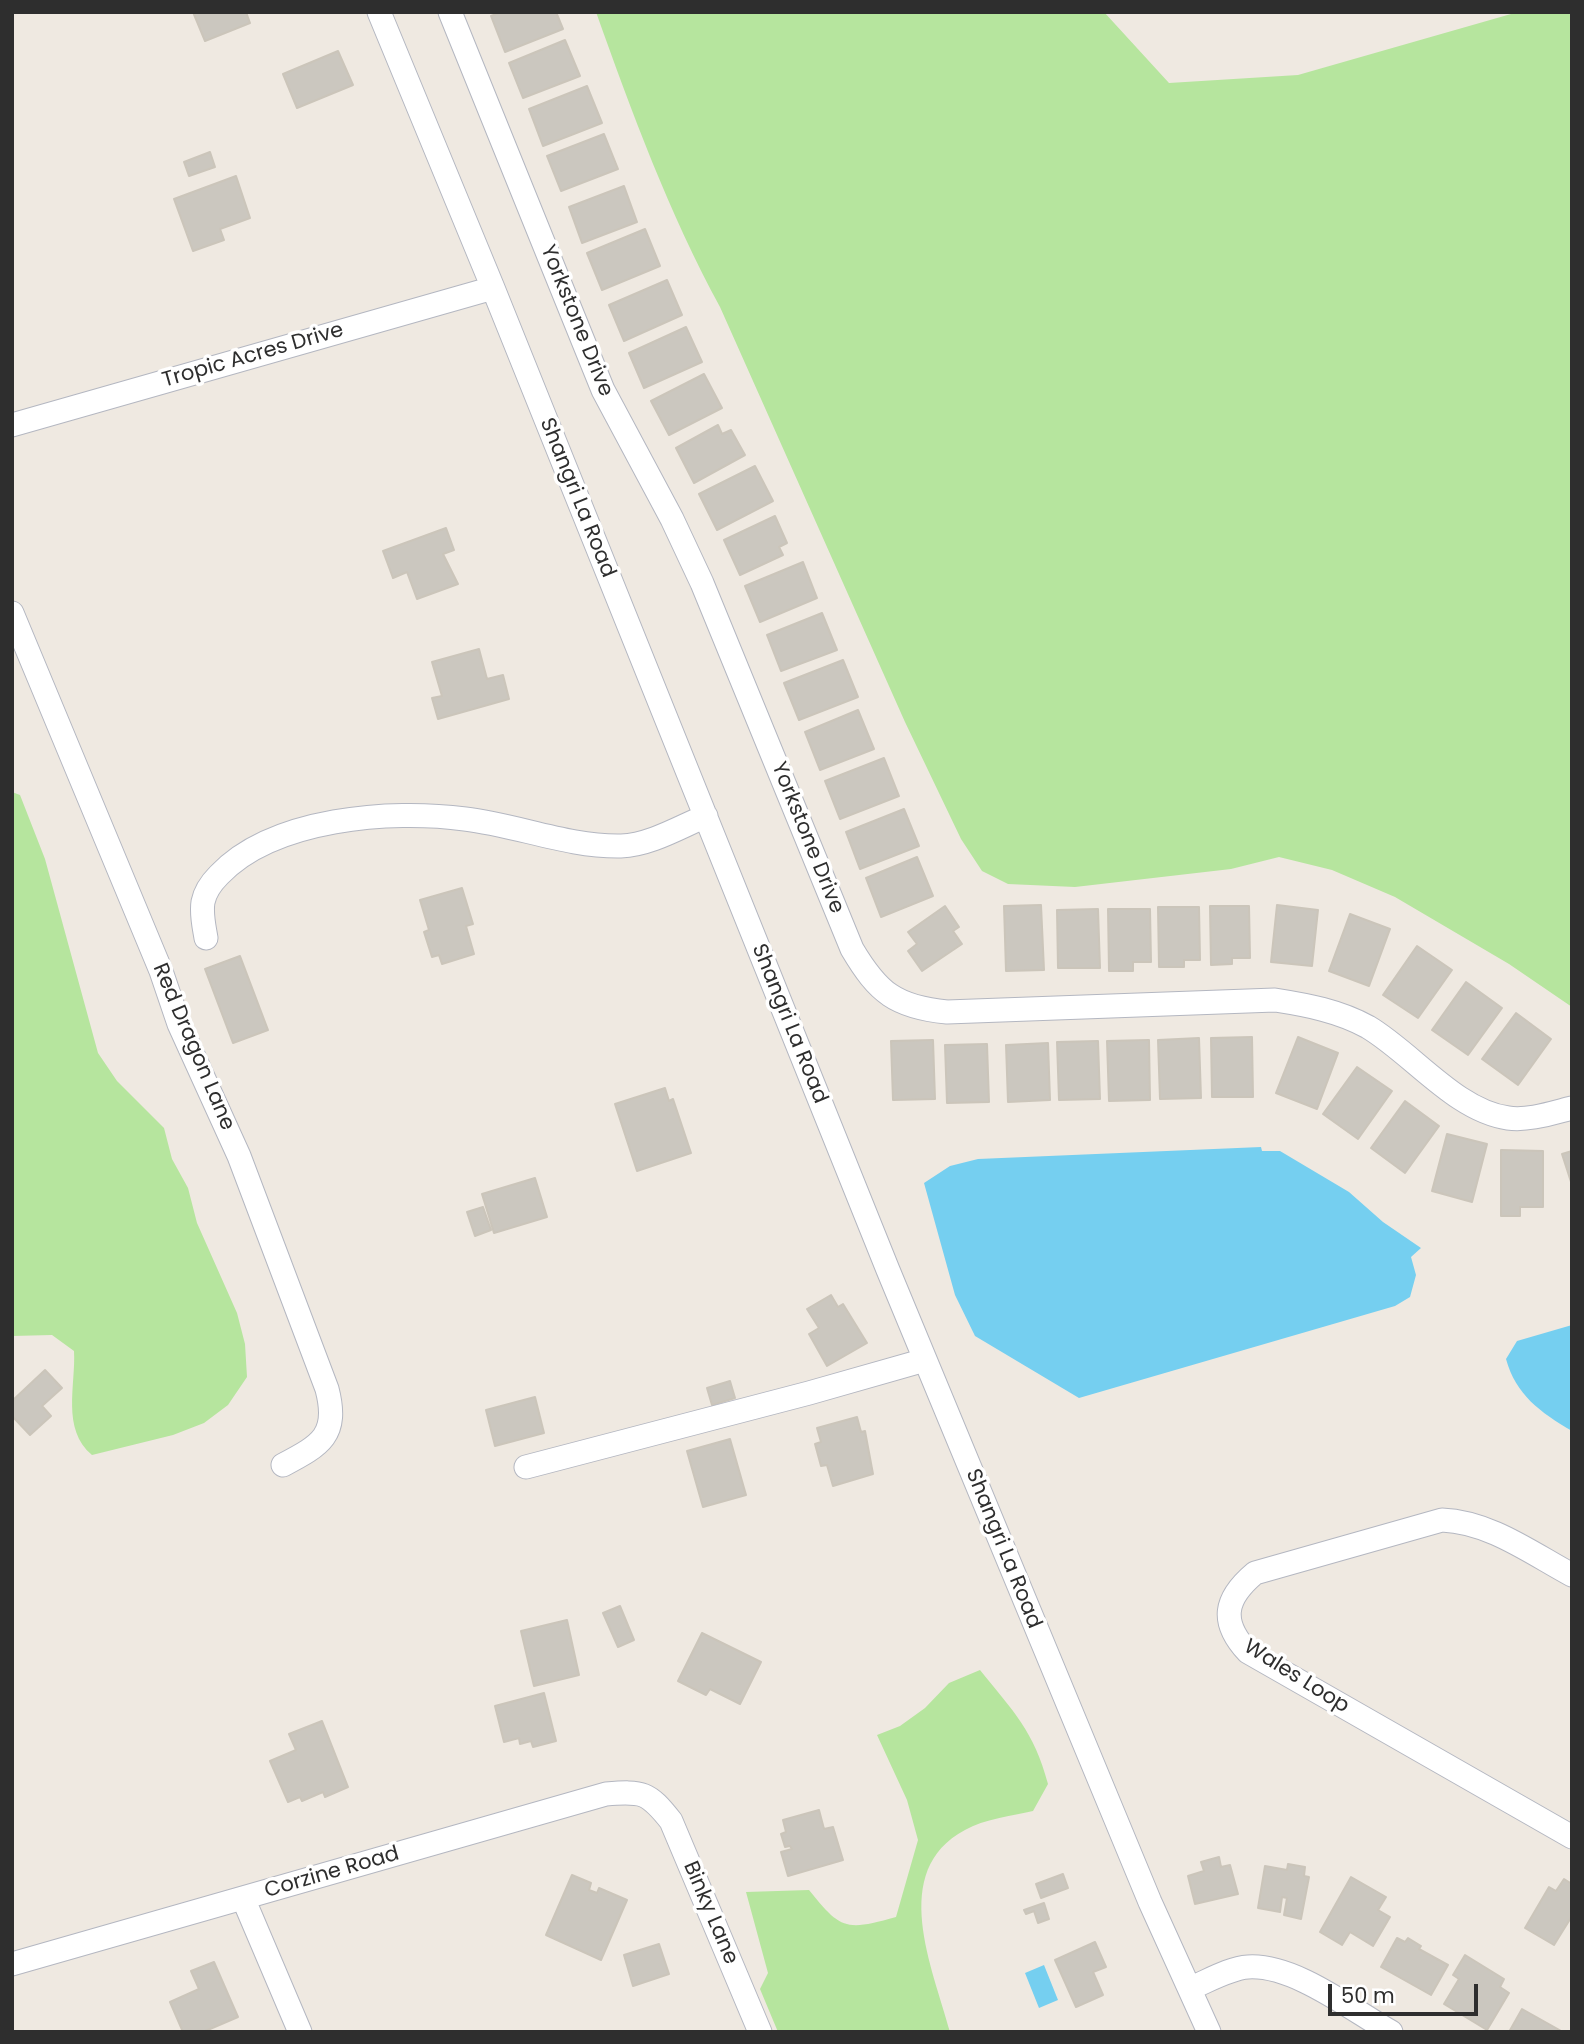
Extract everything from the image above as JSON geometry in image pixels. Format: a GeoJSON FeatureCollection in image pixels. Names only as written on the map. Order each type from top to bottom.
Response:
{"type":"FeatureCollection","features":[{"type":"Feature","properties":{"kind":"street","name":"Shangri La Road"},"geometry":{"type":"LineString","coordinates":[[379,12],[925,1360],[1150,1902],[1209,2032]]}},
{"type":"Feature","properties":{"kind":"street","name":"Yorkstone Drive"},"geometry":{"type":"LineString","coordinates":[[450,12],[603,390],[672,519],[702,583],[852,949],[870,979],[892,999],[920,1010],[947,1012],[1275,1000],[1313,1006],[1369,1028],[1471,1105],[1508,1118],[1542,1116],[1572,1108]]}},
{"type":"Feature","properties":{"kind":"street","name":"Tropic Acres Drive"},"geometry":{"type":"LineString","coordinates":[[12,425],[493,288]]}},
{"type":"Feature","properties":{"kind":"street","name":"Red Dragon Lane"},"geometry":{"type":"LineString","coordinates":[[12,614],[161,971],[179,1024],[239,1156],[327,1389],[333,1413],[320,1446],[283,1465]]}},
{"type":"Feature","properties":{"kind":"street"},"geometry":{"type":"LineString","coordinates":[[206,938],[202,919],[203,900],[212,883],[246,853],[306,828],[426,815],[466,819],[588,845],[624,846],[655,838],[706,816]]}},
{"type":"Feature","properties":{"kind":"street"},"geometry":{"type":"LineString","coordinates":[[526,1467],[809,1394],[925,1360]]}},
{"type":"Feature","properties":{"kind":"street","name":"Wales Loop"},"geometry":{"type":"LineString","coordinates":[[1572,1575],[1490,1530],[1467,1521],[1442,1520],[1255,1573],[1235,1589],[1228,1612],[1233,1636],[1248,1652],[1572,1837]]}},
{"type":"Feature","properties":{"kind":"street","name":"Corzine Road"},"geometry":{"type":"LineString","coordinates":[[12,1964],[606,1794],[630,1792],[653,1798]]}},
{"type":"Feature","properties":{"kind":"street","name":"Binky Lane"},"geometry":{"type":"LineString","coordinates":[[653,1798],[671,1821],[761,2032]]}},
{"type":"Feature","properties":{"kind":"street"},"geometry":{"type":"LineString","coordinates":[[243,1898],[300,2032]]}},
{"type":"Feature","properties":{"kind":"street"},"geometry":{"type":"LineString","coordinates":[[1191,1988],[1245,1967],[1267,1967],[1310,1985],[1391,2032]]}},
{"type":"Feature","properties":{"kind":"green space"},"geometry":{"type":"Polygon","coordinates":[[[596,12],[1104,12],[1169,83],[1298,75],[1518,12],[1572,12],[1572,1007],[1509,964],[1395,897],[1332,870],[1279,857],[1231,869],[1075,887],[1008,884],[982,871],[961,839],[905,722],[720,307],[684,235],[638,125],[596,12]]]}},
{"type":"Feature","properties":{"kind":"green space"},"geometry":{"type":"Polygon","coordinates":[[[12,792],[20,795],[45,859],[98,1053],[117,1081],[164,1128],[172,1159],[188,1188],[197,1223],[237,1313],[245,1344],[247,1377],[228,1405],[204,1423],[173,1435],[92,1455],[76,1433],[73,1420],[74,1351],[52,1335],[12,1336],[12,792]]]}},
{"type":"Feature","properties":{"kind":"green space"},"geometry":{"type":"Polygon","coordinates":[[[980,1670],[1029,1735],[1048,1784],[1033,1811],[989,1820],[965,1830],[942,1848],[928,1870],[922,1895],[922,1922],[934,1979],[950,2032],[778,2032],[760,1989],[768,1973],[746,1892],[809,1890],[829,1913],[846,1924],[866,1924],[896,1917],[918,1840],[907,1800],[877,1735],[900,1726],[925,1708],[949,1683],[980,1670]]]}},
{"type":"Feature","properties":{"kind":"water"},"geometry":{"type":"Polygon","coordinates":[[[1261,1147],[1262,1151],[1280,1151],[1349,1192],[1383,1222],[1421,1248],[1411,1257],[1416,1275],[1410,1297],[1395,1306],[1079,1398],[975,1336],[955,1295],[924,1183],[950,1166],[978,1159],[1261,1147]]]}},
{"type":"Feature","properties":{"kind":"water"},"geometry":{"type":"Polygon","coordinates":[[[1572,1325],[1572,1431],[1550,1417],[1523,1393],[1510,1372],[1506,1359],[1517,1341],[1572,1325]]]}},
{"type":"Feature","properties":{"kind":"water"},"geometry":{"type":"Polygon","coordinates":[[[1044,1965],[1058,2000],[1039,2008],[1025,1973],[1044,1965]]]}},
{"type":"Feature","properties":{"kind":"building"},"geometry":{"type":"Polygon","coordinates":[[[193,12],[246,12],[250,23],[205,41],[193,12]]]}},
{"type":"Feature","properties":{"kind":"building"},"geometry":{"type":"Polygon","coordinates":[[[501,12],[556,12],[563,29],[505,52],[491,16],[501,12]]]}},
{"type":"Feature","properties":{"kind":"building"},"geometry":{"type":"Polygon","coordinates":[[[565,40],[580,76],[523,98],[509,63],[565,40]]]}},
{"type":"Feature","properties":{"kind":"building"},"geometry":{"type":"Polygon","coordinates":[[[338,51],[353,85],[297,108],[283,74],[338,51]]]}},
{"type":"Feature","properties":{"kind":"building"},"geometry":{"type":"Polygon","coordinates":[[[587,86],[602,123],[543,146],[529,109],[587,86]]]}},
{"type":"Feature","properties":{"kind":"building"},"geometry":{"type":"Polygon","coordinates":[[[604,134],[618,169],[561,191],[547,156],[604,134]]]}},
{"type":"Feature","properties":{"kind":"building"},"geometry":{"type":"Polygon","coordinates":[[[210,152],[215,167],[189,176],[184,162],[210,152]]]}},
{"type":"Feature","properties":{"kind":"building"},"geometry":{"type":"Polygon","coordinates":[[[236,176],[250,218],[220,229],[224,240],[193,251],[174,199],[236,176]]]}},
{"type":"Feature","properties":{"kind":"building"},"geometry":{"type":"Polygon","coordinates":[[[624,186],[637,222],[582,243],[569,207],[624,186]]]}},
{"type":"Feature","properties":{"kind":"building"},"geometry":{"type":"Polygon","coordinates":[[[645,229],[660,266],[602,290],[587,253],[645,229]]]}},
{"type":"Feature","properties":{"kind":"building"},"geometry":{"type":"Polygon","coordinates":[[[667,280],[682,315],[624,341],[609,305],[667,280]]]}},
{"type":"Feature","properties":{"kind":"building"},"geometry":{"type":"Polygon","coordinates":[[[686,327],[702,362],[644,388],[629,353],[686,327]]]}},
{"type":"Feature","properties":{"kind":"building"},"geometry":{"type":"Polygon","coordinates":[[[704,374],[722,408],[669,435],[651,401],[704,374]]]}},
{"type":"Feature","properties":{"kind":"building"},"geometry":{"type":"Polygon","coordinates":[[[718,425],[722,434],[731,430],[745,455],[694,483],[676,448],[718,425]]]}},
{"type":"Feature","properties":{"kind":"building"},"geometry":{"type":"Polygon","coordinates":[[[755,466],[773,501],[717,530],[699,494],[755,466]]]}},
{"type":"Feature","properties":{"kind":"building"},"geometry":{"type":"Polygon","coordinates":[[[775,516],[787,543],[779,547],[783,555],[740,575],[724,540],[775,516]]]}},
{"type":"Feature","properties":{"kind":"building"},"geometry":{"type":"Polygon","coordinates":[[[446,528],[454,550],[443,554],[458,584],[417,599],[407,572],[393,578],[383,551],[446,528]]]}},
{"type":"Feature","properties":{"kind":"building"},"geometry":{"type":"Polygon","coordinates":[[[803,562],[817,598],[760,622],[745,586],[803,562]]]}},
{"type":"Feature","properties":{"kind":"building"},"geometry":{"type":"Polygon","coordinates":[[[822,613],[837,650],[781,671],[767,635],[822,613]]]}},
{"type":"Feature","properties":{"kind":"building"},"geometry":{"type":"Polygon","coordinates":[[[479,649],[487,679],[503,675],[509,699],[438,719],[432,698],[442,696],[432,662],[479,649]]]}},
{"type":"Feature","properties":{"kind":"building"},"geometry":{"type":"Polygon","coordinates":[[[843,660],[858,697],[799,720],[784,683],[843,660]]]}},
{"type":"Feature","properties":{"kind":"building"},"geometry":{"type":"Polygon","coordinates":[[[858,710],[874,749],[820,770],[805,732],[858,710]]]}},
{"type":"Feature","properties":{"kind":"building"},"geometry":{"type":"Polygon","coordinates":[[[884,758],[899,796],[840,819],[825,781],[884,758]]]}},
{"type":"Feature","properties":{"kind":"building"},"geometry":{"type":"Polygon","coordinates":[[[904,809],[919,846],[860,869],[846,832],[904,809]]]}},
{"type":"Feature","properties":{"kind":"building"},"geometry":{"type":"Polygon","coordinates":[[[917,857],[933,896],[881,917],[866,878],[917,857]]]}},
{"type":"Feature","properties":{"kind":"building"},"geometry":{"type":"Polygon","coordinates":[[[462,888],[473,924],[466,926],[474,954],[442,964],[439,955],[432,957],[424,932],[429,930],[420,900],[462,888]]]}},
{"type":"Feature","properties":{"kind":"building"},"geometry":{"type":"Polygon","coordinates":[[[1041,905],[1044,970],[1006,971],[1004,906],[1041,905]]]}},
{"type":"Feature","properties":{"kind":"building"},"geometry":{"type":"Polygon","coordinates":[[[1277,905],[1318,910],[1312,966],[1271,962],[1277,905]]]}},
{"type":"Feature","properties":{"kind":"building"},"geometry":{"type":"Polygon","coordinates":[[[945,906],[959,927],[953,931],[962,944],[922,971],[908,951],[917,944],[908,932],[945,906]]]}},
{"type":"Feature","properties":{"kind":"building"},"geometry":{"type":"Polygon","coordinates":[[[1210,906],[1249,906],[1250,958],[1232,958],[1232,964],[1211,965],[1210,906]]]}},
{"type":"Feature","properties":{"kind":"building"},"geometry":{"type":"Polygon","coordinates":[[[1158,907],[1199,907],[1200,960],[1184,960],[1184,967],[1159,967],[1158,907]]]}},
{"type":"Feature","properties":{"kind":"building"},"geometry":{"type":"Polygon","coordinates":[[[1098,909],[1100,968],[1058,968],[1057,910],[1098,909]]]}},
{"type":"Feature","properties":{"kind":"building"},"geometry":{"type":"Polygon","coordinates":[[[1108,909],[1150,909],[1151,962],[1133,962],[1133,971],[1109,971],[1108,909]]]}},
{"type":"Feature","properties":{"kind":"building"},"geometry":{"type":"Polygon","coordinates":[[[1350,914],[1390,929],[1369,986],[1329,971],[1350,914]]]}},
{"type":"Feature","properties":{"kind":"building"},"geometry":{"type":"Polygon","coordinates":[[[1417,946],[1452,970],[1418,1018],[1383,995],[1417,946]]]}},
{"type":"Feature","properties":{"kind":"building"},"geometry":{"type":"Polygon","coordinates":[[[240,956],[268,1030],[233,1043],[205,969],[240,956]]]}},
{"type":"Feature","properties":{"kind":"building"},"geometry":{"type":"Polygon","coordinates":[[[1466,982],[1502,1008],[1468,1055],[1432,1030],[1466,982]]]}},
{"type":"Feature","properties":{"kind":"building"},"geometry":{"type":"Polygon","coordinates":[[[1516,1013],[1551,1039],[1518,1085],[1482,1059],[1516,1013]]]}},
{"type":"Feature","properties":{"kind":"building"},"geometry":{"type":"Polygon","coordinates":[[[1252,1037],[1253,1097],[1212,1097],[1211,1038],[1252,1037]]]}},
{"type":"Feature","properties":{"kind":"building"},"geometry":{"type":"Polygon","coordinates":[[[1298,1037],[1338,1053],[1317,1109],[1276,1093],[1298,1037]]]}},
{"type":"Feature","properties":{"kind":"building"},"geometry":{"type":"Polygon","coordinates":[[[1199,1038],[1201,1098],[1160,1099],[1158,1040],[1199,1038]]]}},
{"type":"Feature","properties":{"kind":"building"},"geometry":{"type":"Polygon","coordinates":[[[933,1040],[935,1099],[893,1100],[891,1041],[933,1040]]]}},
{"type":"Feature","properties":{"kind":"building"},"geometry":{"type":"Polygon","coordinates":[[[1149,1040],[1150,1100],[1109,1101],[1107,1041],[1149,1040]]]}},
{"type":"Feature","properties":{"kind":"building"},"geometry":{"type":"Polygon","coordinates":[[[1098,1041],[1100,1099],[1059,1100],[1057,1042],[1098,1041]]]}},
{"type":"Feature","properties":{"kind":"building"},"geometry":{"type":"Polygon","coordinates":[[[1048,1043],[1050,1100],[1008,1102],[1006,1045],[1048,1043]]]}},
{"type":"Feature","properties":{"kind":"building"},"geometry":{"type":"Polygon","coordinates":[[[987,1044],[989,1102],[947,1103],[945,1045],[987,1044]]]}},
{"type":"Feature","properties":{"kind":"building"},"geometry":{"type":"Polygon","coordinates":[[[1357,1067],[1392,1091],[1358,1139],[1323,1114],[1357,1067]]]}},
{"type":"Feature","properties":{"kind":"building"},"geometry":{"type":"Polygon","coordinates":[[[665,1088],[669,1101],[673,1099],[691,1153],[637,1171],[615,1104],[665,1088]]]}},
{"type":"Feature","properties":{"kind":"building"},"geometry":{"type":"Polygon","coordinates":[[[1405,1101],[1439,1126],[1405,1173],[1371,1148],[1405,1101]]]}},
{"type":"Feature","properties":{"kind":"building"},"geometry":{"type":"Polygon","coordinates":[[[1447,1134],[1487,1144],[1472,1202],[1432,1191],[1447,1134]]]}},
{"type":"Feature","properties":{"kind":"building"},"geometry":{"type":"Polygon","coordinates":[[[1501,1150],[1543,1151],[1543,1207],[1520,1207],[1520,1216],[1501,1216],[1501,1150]]]}},
{"type":"Feature","properties":{"kind":"building"},"geometry":{"type":"Polygon","coordinates":[[[1572,1151],[1572,1185],[1562,1154],[1572,1151]]]}},
{"type":"Feature","properties":{"kind":"building"},"geometry":{"type":"Polygon","coordinates":[[[535,1178],[547,1217],[494,1233],[482,1194],[535,1178]]]}},
{"type":"Feature","properties":{"kind":"building"},"geometry":{"type":"Polygon","coordinates":[[[483,1207],[491,1230],[475,1236],[467,1212],[483,1207]]]}},
{"type":"Feature","properties":{"kind":"building"},"geometry":{"type":"Polygon","coordinates":[[[831,1295],[838,1307],[843,1304],[867,1343],[827,1366],[809,1334],[819,1328],[807,1309],[831,1295]]]}},
{"type":"Feature","properties":{"kind":"building"},"geometry":{"type":"Polygon","coordinates":[[[45,1370],[62,1388],[42,1406],[51,1416],[30,1435],[12,1416],[12,1401],[45,1370]]]}},
{"type":"Feature","properties":{"kind":"building"},"geometry":{"type":"Polygon","coordinates":[[[730,1381],[735,1398],[712,1405],[707,1388],[730,1381]]]}},
{"type":"Feature","properties":{"kind":"building"},"geometry":{"type":"Polygon","coordinates":[[[535,1397],[544,1433],[495,1446],[486,1410],[535,1397]]]}},
{"type":"Feature","properties":{"kind":"building"},"geometry":{"type":"Polygon","coordinates":[[[857,1417],[861,1432],[865,1431],[873,1474],[833,1486],[827,1465],[821,1466],[815,1444],[821,1442],[817,1428],[857,1417]]]}},
{"type":"Feature","properties":{"kind":"building"},"geometry":{"type":"Polygon","coordinates":[[[730,1439],[746,1495],[703,1507],[687,1451],[730,1439]]]}},
{"type":"Feature","properties":{"kind":"building"},"geometry":{"type":"Polygon","coordinates":[[[620,1606],[634,1640],[618,1647],[603,1613],[620,1606]]]}},
{"type":"Feature","properties":{"kind":"building"},"geometry":{"type":"Polygon","coordinates":[[[567,1620],[579,1675],[534,1686],[521,1631],[567,1620]]]}},
{"type":"Feature","properties":{"kind":"building"},"geometry":{"type":"Polygon","coordinates":[[[702,1633],[761,1662],[740,1704],[710,1689],[706,1695],[678,1681],[702,1633]]]}},
{"type":"Feature","properties":{"kind":"building"},"geometry":{"type":"Polygon","coordinates":[[[544,1693],[556,1741],[533,1747],[531,1741],[520,1744],[519,1738],[504,1742],[495,1706],[544,1693]]]}},
{"type":"Feature","properties":{"kind":"building"},"geometry":{"type":"Polygon","coordinates":[[[322,1721],[348,1787],[325,1797],[323,1792],[302,1801],[300,1797],[288,1802],[270,1761],[296,1750],[289,1734],[322,1721]]]}},
{"type":"Feature","properties":{"kind":"building"},"geometry":{"type":"Polygon","coordinates":[[[819,1810],[824,1829],[833,1827],[843,1860],[788,1876],[781,1852],[792,1849],[790,1846],[785,1847],[781,1834],[786,1832],[783,1820],[819,1810]]]}},
{"type":"Feature","properties":{"kind":"building"},"geometry":{"type":"Polygon","coordinates":[[[1219,1857],[1221,1867],[1230,1865],[1238,1894],[1195,1904],[1188,1876],[1204,1871],[1201,1862],[1219,1857]]]}},
{"type":"Feature","properties":{"kind":"building"},"geometry":{"type":"Polygon","coordinates":[[[1288,1864],[1305,1867],[1304,1876],[1309,1877],[1301,1919],[1284,1915],[1287,1898],[1282,1897],[1280,1912],[1258,1908],[1265,1866],[1287,1870],[1288,1864]]]}},
{"type":"Feature","properties":{"kind":"building"},"geometry":{"type":"Polygon","coordinates":[[[1063,1874],[1068,1888],[1041,1898],[1036,1884],[1063,1874]]]}},
{"type":"Feature","properties":{"kind":"building"},"geometry":{"type":"Polygon","coordinates":[[[572,1875],[591,1883],[589,1890],[597,1893],[599,1888],[627,1900],[601,1960],[546,1935],[572,1875]]]}},
{"type":"Feature","properties":{"kind":"building"},"geometry":{"type":"Polygon","coordinates":[[[1351,1877],[1386,1897],[1378,1910],[1390,1917],[1373,1946],[1350,1932],[1342,1945],[1320,1932],[1351,1877]]]}},
{"type":"Feature","properties":{"kind":"building"},"geometry":{"type":"Polygon","coordinates":[[[1564,1879],[1572,1884],[1572,1916],[1554,1945],[1525,1928],[1549,1887],[1556,1891],[1564,1879]]]}},
{"type":"Feature","properties":{"kind":"building"},"geometry":{"type":"Polygon","coordinates":[[[1044,1903],[1049,1919],[1038,1923],[1034,1911],[1026,1914],[1024,1910],[1044,1903]]]}},
{"type":"Feature","properties":{"kind":"building"},"geometry":{"type":"Polygon","coordinates":[[[1397,1938],[1405,1942],[1408,1938],[1421,1946],[1419,1949],[1448,1965],[1431,1995],[1381,1967],[1397,1938]]]}},
{"type":"Feature","properties":{"kind":"building"},"geometry":{"type":"Polygon","coordinates":[[[1095,1942],[1106,1967],[1093,1972],[1103,1995],[1076,2007],[1055,1960],[1095,1942]]]}},
{"type":"Feature","properties":{"kind":"building"},"geometry":{"type":"Polygon","coordinates":[[[659,1944],[669,1974],[633,1986],[624,1955],[659,1944]]]}},
{"type":"Feature","properties":{"kind":"building"},"geometry":{"type":"Polygon","coordinates":[[[1465,1955],[1504,1979],[1500,1987],[1509,1993],[1487,2030],[1444,2004],[1459,1979],[1453,1975],[1465,1955]]]}},
{"type":"Feature","properties":{"kind":"building"},"geometry":{"type":"Polygon","coordinates":[[[214,1962],[238,2017],[203,2032],[183,2032],[170,2002],[199,1989],[191,1971],[214,1962]]]}},
{"type":"Feature","properties":{"kind":"building"},"geometry":{"type":"Polygon","coordinates":[[[1522,2009],[1563,2032],[1509,2032],[1522,2009]]]}}]}
